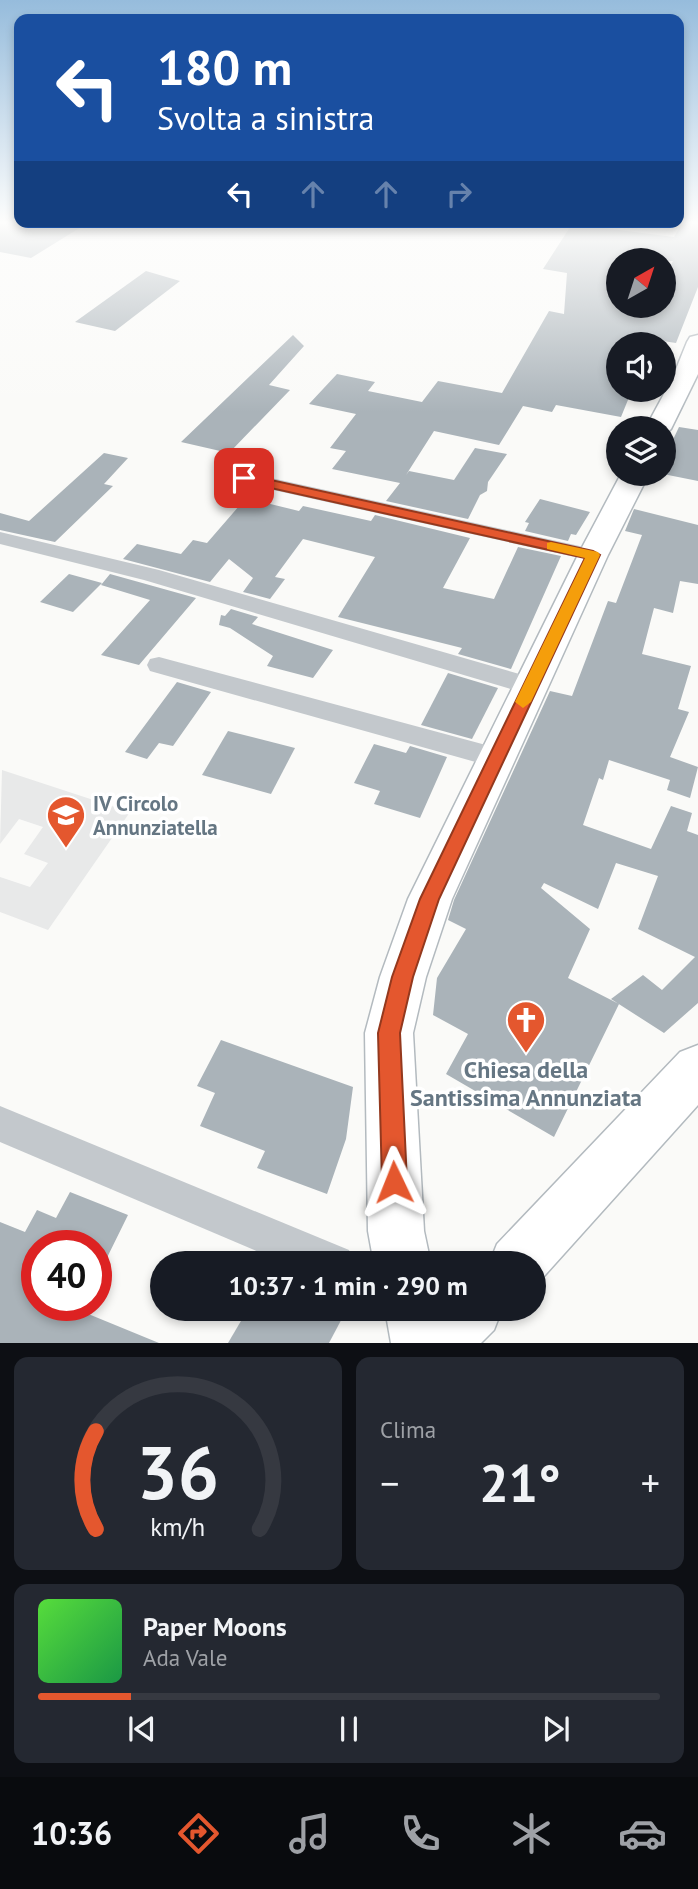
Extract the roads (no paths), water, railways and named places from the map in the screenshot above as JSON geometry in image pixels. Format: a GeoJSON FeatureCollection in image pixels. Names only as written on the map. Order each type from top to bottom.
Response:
{"type":"FeatureCollection","features":[{"type":"Feature","properties":{"kind":"street"},"geometry":{"type":"LineString","coordinates":[[665,416],[684,379],[698,342]]}},
{"type":"Feature","properties":{"kind":"street"},"geometry":{"type":"LineString","coordinates":[[244,478],[593,555]]}},
{"type":"Feature","properties":{"kind":"street"},"geometry":{"type":"LineString","coordinates":[[400,1251],[396,1231],[389,1033],[403,977],[430,899],[593,555],[629,486]]}},
{"type":"Feature","properties":{"kind":"street"},"geometry":{"type":"LineString","coordinates":[[0,538],[151,575],[530,686]]}},
{"type":"Feature","properties":{"kind":"street"},"geometry":{"type":"LineString","coordinates":[[159,665],[497,758]]}},
{"type":"Feature","properties":{"kind":"street"},"geometry":{"type":"LineString","coordinates":[[529,1251],[698,1069]]}},
{"type":"Feature","properties":{"kind":"street"},"geometry":{"type":"LineString","coordinates":[[0,1124],[304,1251]]}},
{"type":"Feature","properties":{"kind":"street"},"geometry":{"type":"LineString","coordinates":[[416,1321],[421,1343]]}},
{"type":"Feature","properties":{"kind":"street"},"geometry":{"type":"LineString","coordinates":[[441,1343],[462,1321]]}},
{"type":"Feature","properties":{"kind":"place","name":"IV Circolo Annunziatella"},"geometry":{"type":"Point","coordinates":[66,849]}},
{"type":"Feature","properties":{"kind":"place","name":"Chiesa della Santissima Annunziata"},"geometry":{"type":"Point","coordinates":[526,1054]}}]}
